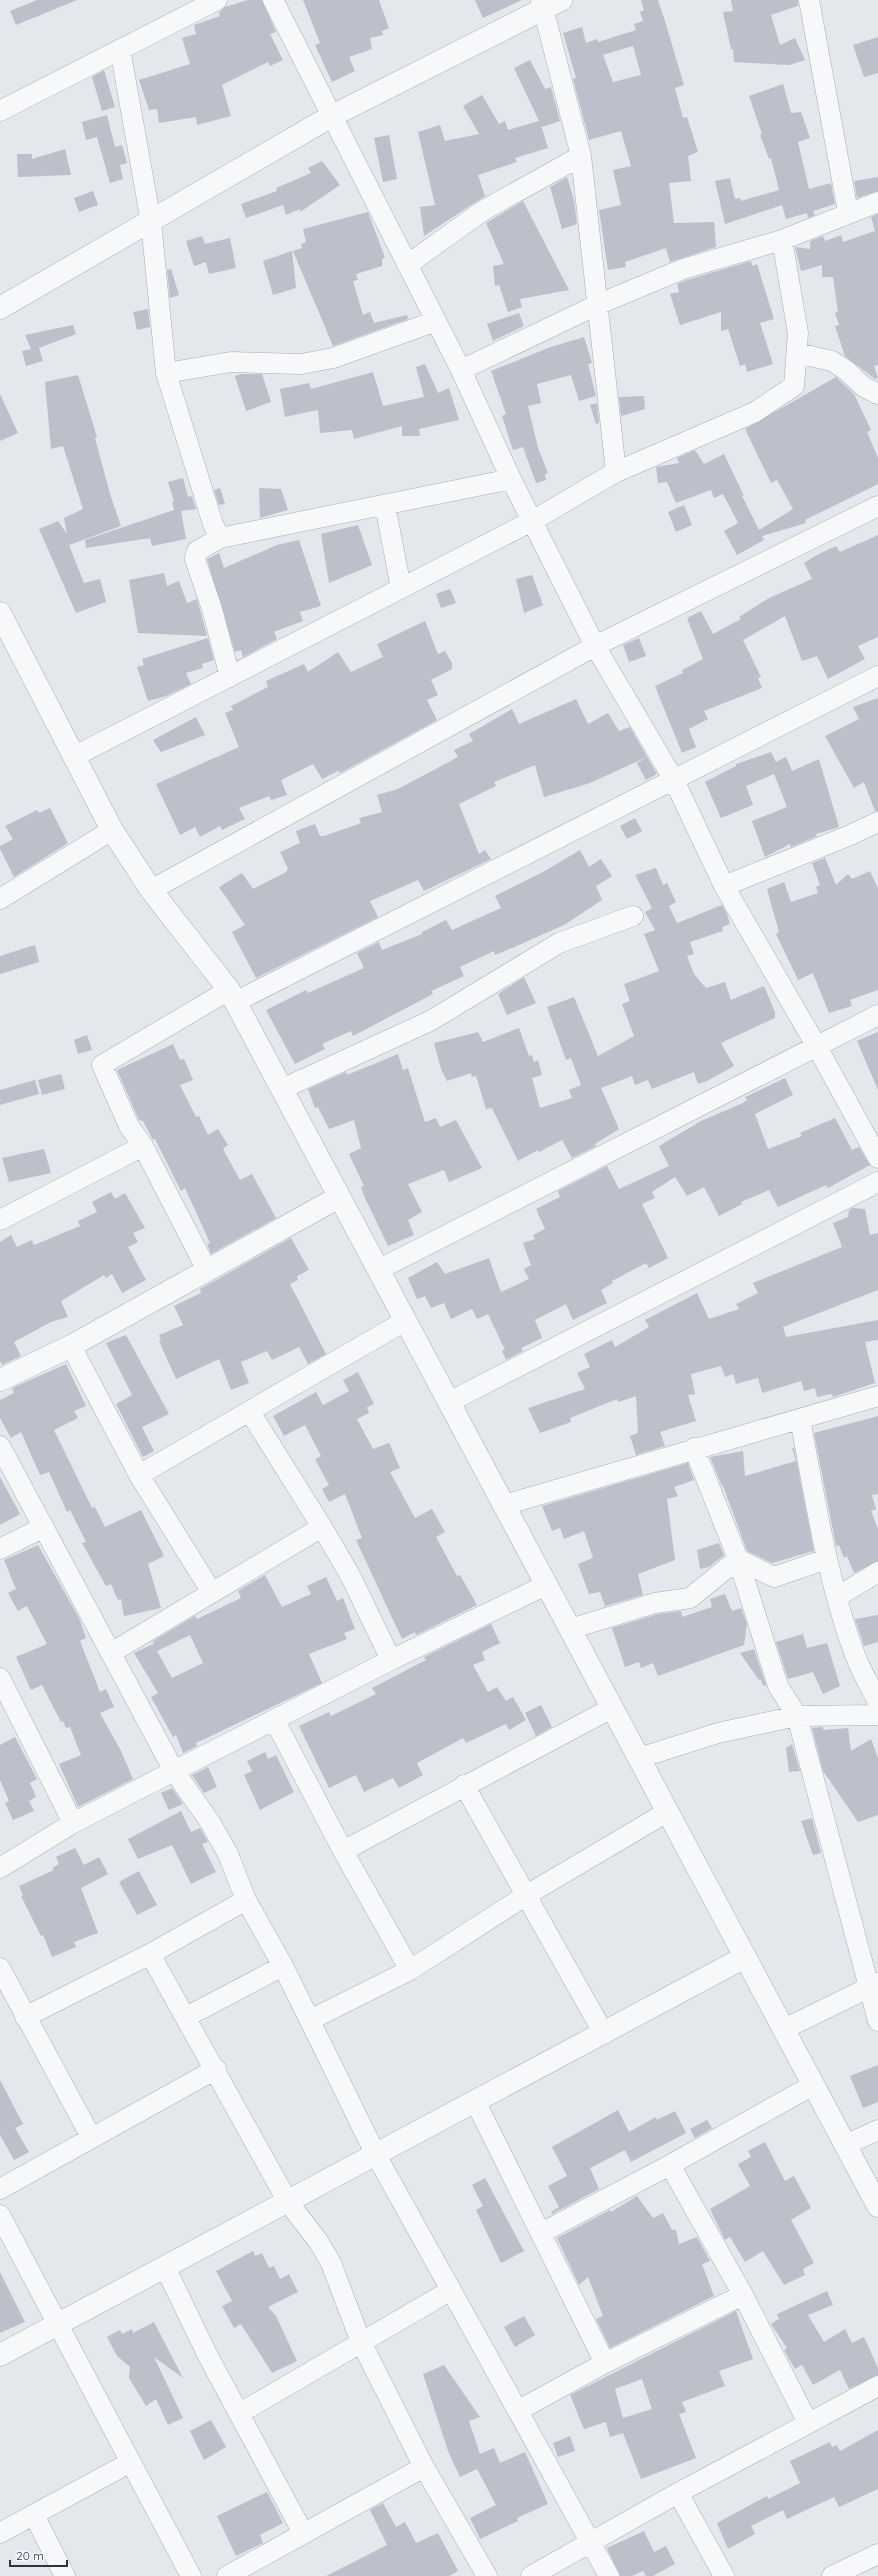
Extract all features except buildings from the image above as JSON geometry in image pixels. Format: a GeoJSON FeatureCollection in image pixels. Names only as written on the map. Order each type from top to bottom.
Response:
{"type":"FeatureCollection","features":[{"type":"Feature","properties":{"kind":"street"},"geometry":{"type":"LineString","coordinates":[[0,111],[217,0]]}},
{"type":"Feature","properties":{"kind":"street"},"geometry":{"type":"LineString","coordinates":[[273,0],[330,117],[461,370],[511,479],[595,646],[674,780],[724,886],[817,1047],[878,1158]]}},
{"type":"Feature","properties":{"kind":"street"},"geometry":{"type":"LineString","coordinates":[[810,0],[848,212]]}},
{"type":"Feature","properties":{"kind":"street"},"geometry":{"type":"LineString","coordinates":[[0,308],[152,222],[330,117],[548,4],[582,156],[616,472]]}},
{"type":"Feature","properties":{"kind":"street"},"geometry":{"type":"LineString","coordinates":[[120,49],[152,222],[166,373],[212,524],[220,538]]}},
{"type":"Feature","properties":{"kind":"street"},"geometry":{"type":"LineString","coordinates":[[407,265],[484,210],[582,156]]}},
{"type":"Feature","properties":{"kind":"street"},"geometry":{"type":"LineString","coordinates":[[461,370],[599,304],[683,269],[782,240],[848,212],[878,202]]}},
{"type":"Feature","properties":{"kind":"street"},"geometry":{"type":"LineString","coordinates":[[75,756],[532,521],[616,472],[756,412],[794,386],[798,333],[782,240]]}},
{"type":"Feature","properties":{"kind":"street"},"geometry":{"type":"LineString","coordinates":[[166,373],[231,362],[301,364],[333,358],[436,321]]}},
{"type":"Feature","properties":{"kind":"street"},"geometry":{"type":"LineString","coordinates":[[797,353],[832,361],[864,387],[878,394]]}},
{"type":"Feature","properties":{"kind":"street"},"geometry":{"type":"LineString","coordinates":[[230,677],[212,609],[195,559],[197,551],[220,538],[511,479]]}},
{"type":"Feature","properties":{"kind":"street"},"geometry":{"type":"LineString","coordinates":[[385,505],[401,588]]}},
{"type":"Feature","properties":{"kind":"street"},"geometry":{"type":"LineString","coordinates":[[151,890],[595,646],[878,506]]}},
{"type":"Feature","properties":{"kind":"street"},"geometry":{"type":"LineString","coordinates":[[0,613],[112,830],[151,890],[232,996],[878,2206]]}},
{"type":"Feature","properties":{"kind":"street"},"geometry":{"type":"LineString","coordinates":[[207,1270],[143,1146],[129,1126],[102,1065],[232,996],[674,780],[878,676]]}},
{"type":"Feature","properties":{"kind":"street"},"geometry":{"type":"LineString","coordinates":[[724,886],[848,836],[878,822]]}},
{"type":"Feature","properties":{"kind":"street"},"geometry":{"type":"LineString","coordinates":[[0,899],[112,830]]}},
{"type":"Feature","properties":{"kind":"street"},"geometry":{"type":"LineString","coordinates":[[282,1089],[430,1021],[559,943],[632,916]]}},
{"type":"Feature","properties":{"kind":"street"},"geometry":{"type":"LineString","coordinates":[[378,1270],[878,1015]]}},
{"type":"Feature","properties":{"kind":"street"},"geometry":{"type":"LineString","coordinates":[[2,1216],[143,1146]]}},
{"type":"Feature","properties":{"kind":"street"},"geometry":{"type":"LineString","coordinates":[[449,1402],[878,1182]]}},
{"type":"Feature","properties":{"kind":"street"},"geometry":{"type":"LineString","coordinates":[[0,1380],[71,1346],[339,1197]]}},
{"type":"Feature","properties":{"kind":"street"},"geometry":{"type":"LineString","coordinates":[[139,1475],[405,1321]]}},
{"type":"Feature","properties":{"kind":"street"},"geometry":{"type":"LineString","coordinates":[[71,1346],[139,1475],[211,1592]]}},
{"type":"Feature","properties":{"kind":"street"},"geometry":{"type":"LineString","coordinates":[[504,1505],[694,1448],[878,1396]]}},
{"type":"Feature","properties":{"kind":"street"},"geometry":{"type":"LineString","coordinates":[[250,1412],[322,1527],[351,1577],[391,1660]]}},
{"type":"Feature","properties":{"kind":"street"},"geometry":{"type":"LineString","coordinates":[[800,1419],[827,1558],[837,1597],[856,1657],[878,1702]]}},
{"type":"Feature","properties":{"kind":"street"},"geometry":{"type":"LineString","coordinates":[[0,1446],[174,1771],[210,1822],[228,1854],[246,1900],[283,1966],[376,2155],[519,2410],[609,2576]]}},
{"type":"Feature","properties":{"kind":"street"},"geometry":{"type":"LineString","coordinates":[[694,1448],[738,1559],[778,1686],[797,1716],[873,1985],[878,2021]]}},
{"type":"Feature","properties":{"kind":"street"},"geometry":{"type":"LineString","coordinates":[[0,1549],[44,1527]]}},
{"type":"Feature","properties":{"kind":"street"},"geometry":{"type":"LineString","coordinates":[[111,1652],[322,1527]]}},
{"type":"Feature","properties":{"kind":"street"},"geometry":{"type":"LineString","coordinates":[[738,1559],[774,1577],[827,1558]]}},
{"type":"Feature","properties":{"kind":"street"},"geometry":{"type":"LineString","coordinates":[[570,1629],[654,1603],[690,1598],[738,1559]]}},
{"type":"Feature","properties":{"kind":"street"},"geometry":{"type":"LineString","coordinates":[[837,1597],[878,1572]]}},
{"type":"Feature","properties":{"kind":"street"},"geometry":{"type":"LineString","coordinates":[[0,1868],[73,1823],[275,1721],[391,1660],[546,1585]]}},
{"type":"Feature","properties":{"kind":"street"},"geometry":{"type":"LineString","coordinates":[[0,1678],[5,1699],[73,1823]]}},
{"type":"Feature","properties":{"kind":"street"},"geometry":{"type":"LineString","coordinates":[[343,1851],[464,1785],[612,1708]]}},
{"type":"Feature","properties":{"kind":"street"},"geometry":{"type":"LineString","coordinates":[[639,1758],[718,1732],[797,1716],[878,1715]]}},
{"type":"Feature","properties":{"kind":"street"},"geometry":{"type":"LineString","coordinates":[[275,1721],[343,1851],[410,1970]]}},
{"type":"Feature","properties":{"kind":"street"},"geometry":{"type":"LineString","coordinates":[[464,1785],[525,1896],[604,2034]]}},
{"type":"Feature","properties":{"kind":"street"},"geometry":{"type":"LineString","coordinates":[[310,2020],[410,1970],[525,1896],[667,1812]]}},
{"type":"Feature","properties":{"kind":"street"},"geometry":{"type":"LineString","coordinates":[[25,2017],[150,1954],[246,1900]]}},
{"type":"Feature","properties":{"kind":"street"},"geometry":{"type":"LineString","coordinates":[[150,1954],[216,2069],[288,2202],[318,2241],[331,2263],[361,2342],[424,2467],[487,2576]]}},
{"type":"Feature","properties":{"kind":"street"},"geometry":{"type":"LineString","coordinates":[[0,2356],[476,2103],[745,1957]]}},
{"type":"Feature","properties":{"kind":"street"},"geometry":{"type":"LineString","coordinates":[[186,2018],[283,1966]]}},
{"type":"Feature","properties":{"kind":"street"},"geometry":{"type":"LineString","coordinates":[[0,1968],[91,2138]]}},
{"type":"Feature","properties":{"kind":"street"},"geometry":{"type":"LineString","coordinates":[[784,2029],[873,1985]]}},
{"type":"Feature","properties":{"kind":"street"},"geometry":{"type":"LineString","coordinates":[[0,2189],[216,2069]]}},
{"type":"Feature","properties":{"kind":"street"},"geometry":{"type":"LineString","coordinates":[[541,2233],[670,2165],[813,2084]]}},
{"type":"Feature","properties":{"kind":"street"},"geometry":{"type":"LineString","coordinates":[[476,2103],[605,2362]]}},
{"type":"Feature","properties":{"kind":"street"},"geometry":{"type":"LineString","coordinates":[[845,2145],[878,2130]]}},
{"type":"Feature","properties":{"kind":"street"},"geometry":{"type":"LineString","coordinates":[[670,2165],[743,2295],[808,2423]]}},
{"type":"Feature","properties":{"kind":"street"},"geometry":{"type":"LineString","coordinates":[[0,2215],[191,2576]]}},
{"type":"Feature","properties":{"kind":"street"},"geometry":{"type":"LineString","coordinates":[[165,2267],[208,2356],[240,2413],[303,2533]]}},
{"type":"Feature","properties":{"kind":"street"},"geometry":{"type":"LineString","coordinates":[[240,2413],[451,2290]]}},
{"type":"Feature","properties":{"kind":"street"},"geometry":{"type":"LineString","coordinates":[[519,2410],[605,2362],[743,2295]]}},
{"type":"Feature","properties":{"kind":"street"},"geometry":{"type":"LineString","coordinates":[[532,2576],[678,2493],[878,2386]]}},
{"type":"Feature","properties":{"kind":"street"},"geometry":{"type":"LineString","coordinates":[[0,2533],[130,2463]]}},
{"type":"Feature","properties":{"kind":"street"},"geometry":{"type":"LineString","coordinates":[[227,2576],[424,2467]]}},
{"type":"Feature","properties":{"kind":"street"},"geometry":{"type":"LineString","coordinates":[[678,2493],[724,2576]]}},
{"type":"Feature","properties":{"kind":"street"},"geometry":{"type":"LineString","coordinates":[[34,2515],[65,2576]]}},
{"type":"Feature","properties":{"kind":"street"},"geometry":{"type":"LineString","coordinates":[[832,2576],[878,2554]]}}]}
